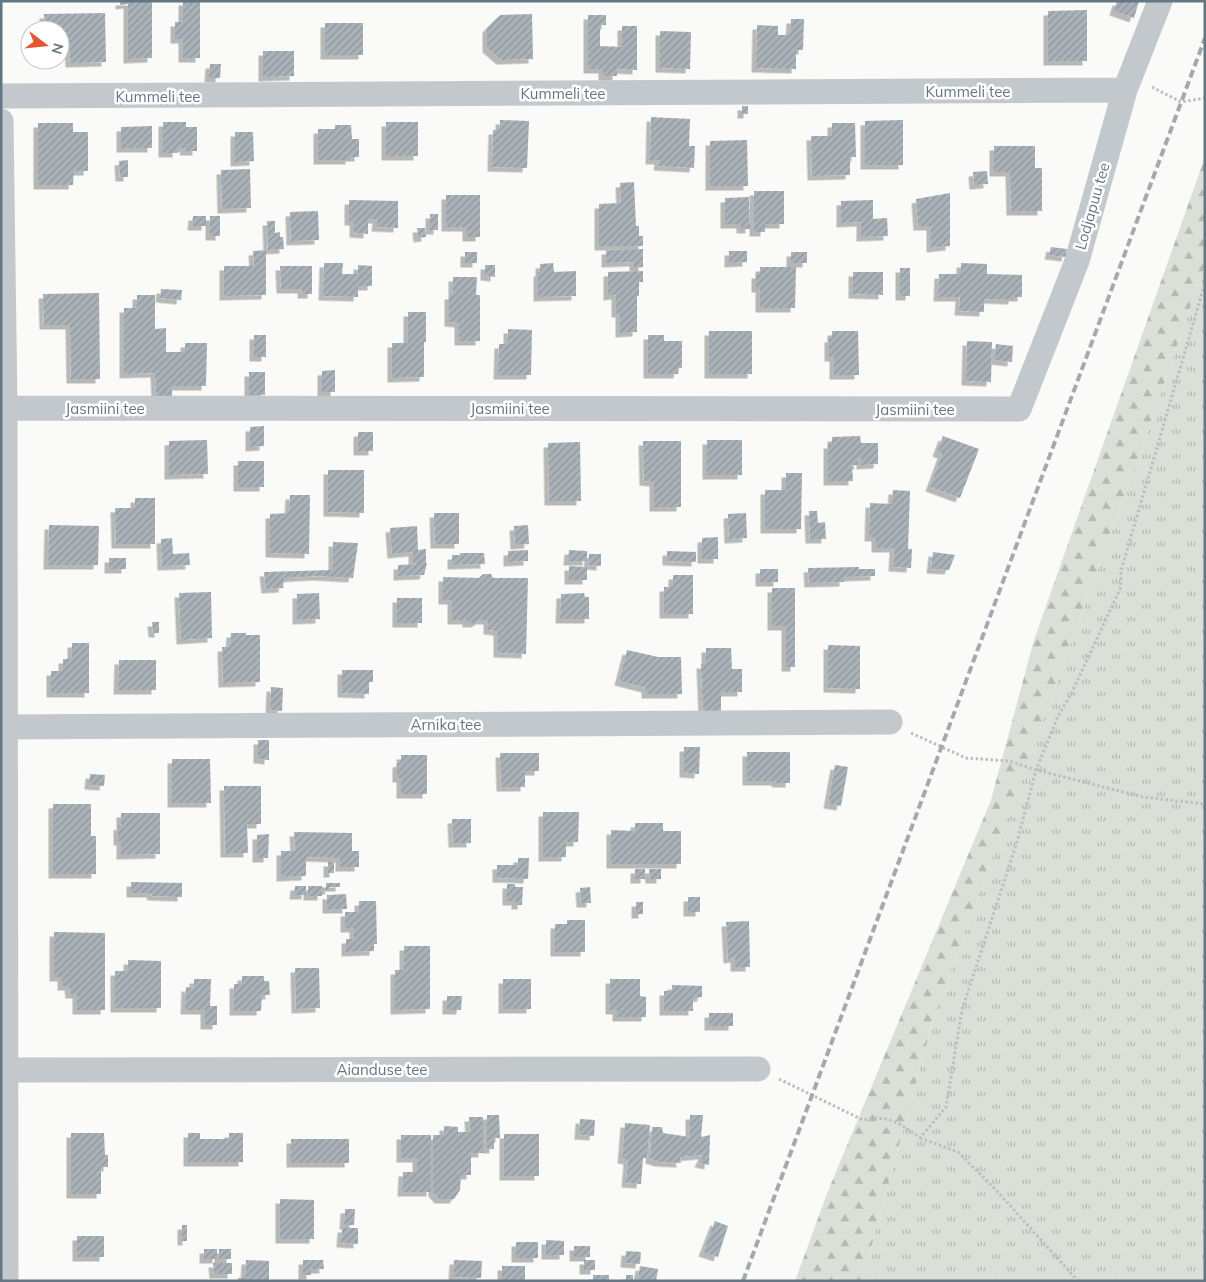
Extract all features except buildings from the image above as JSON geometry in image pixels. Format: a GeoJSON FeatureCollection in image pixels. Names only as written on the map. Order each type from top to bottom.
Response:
{"type":"FeatureCollection","features":[{"type":"Feature","properties":{"kind":"street","name":"Lodjapuu tee"},"geometry":{"type":"LineString","coordinates":[[1019,409],[1077,261],[1125,90],[1160,1]]}},
{"type":"Feature","properties":{"kind":"street","name":"Kummeli tee"},"geometry":{"type":"LineString","coordinates":[[1,96],[1125,90]]}},
{"type":"Feature","properties":{"kind":"street"},"geometry":{"type":"LineString","coordinates":[[1,120],[3,986],[6,1070],[4,1157],[6,1281]]}},
{"type":"Feature","properties":{"kind":"street","name":"Jasmiini tee"},"geometry":{"type":"LineString","coordinates":[[3,408],[1019,409]]}},
{"type":"Feature","properties":{"kind":"street","name":"Arnika tee"},"geometry":{"type":"LineString","coordinates":[[3,727],[890,722]]}},
{"type":"Feature","properties":{"kind":"street","name":"Aianduse tee"},"geometry":{"type":"LineString","coordinates":[[6,1070],[758,1069]]}},
{"type":"Feature","properties":{"kind":"path"},"geometry":{"type":"LineString","coordinates":[[1125,90],[1149,86],[1181,102],[1205,98]]}},
{"type":"Feature","properties":{"kind":"path"},"geometry":{"type":"LineString","coordinates":[[920,1138],[946,1107],[962,1010],[1017,842],[1036,770],[1058,716],[1071,694],[1121,587],[1121,571],[1205,283]]}},
{"type":"Feature","properties":{"kind":"path"},"geometry":{"type":"LineString","coordinates":[[890,722],[941,748],[966,758],[1009,761],[1036,770],[1143,796],[1205,804]]}},
{"type":"Feature","properties":{"kind":"path"},"geometry":{"type":"LineString","coordinates":[[758,1069],[863,1120],[873,1117],[897,1121],[920,1138],[958,1152],[995,1189],[1078,1281]]}},
{"type":"Feature","properties":{"kind":"green space"},"geometry":{"type":"Polygon","coordinates":[[[1205,157],[1205,264],[1144,443],[931,1028],[862,1281],[795,1281],[828,1191],[991,800],[1034,640],[1205,157]]]}},
{"type":"Feature","properties":{"kind":"green space"},"geometry":{"type":"Polygon","coordinates":[[[1205,264],[1205,1281],[862,1281],[931,1028],[1144,443],[1205,264]]]}},
{"type":"Feature","properties":{"kind":"railway"},"geometry":{"type":"LineString","coordinates":[[743,1281],[1205,38]]}}]}
